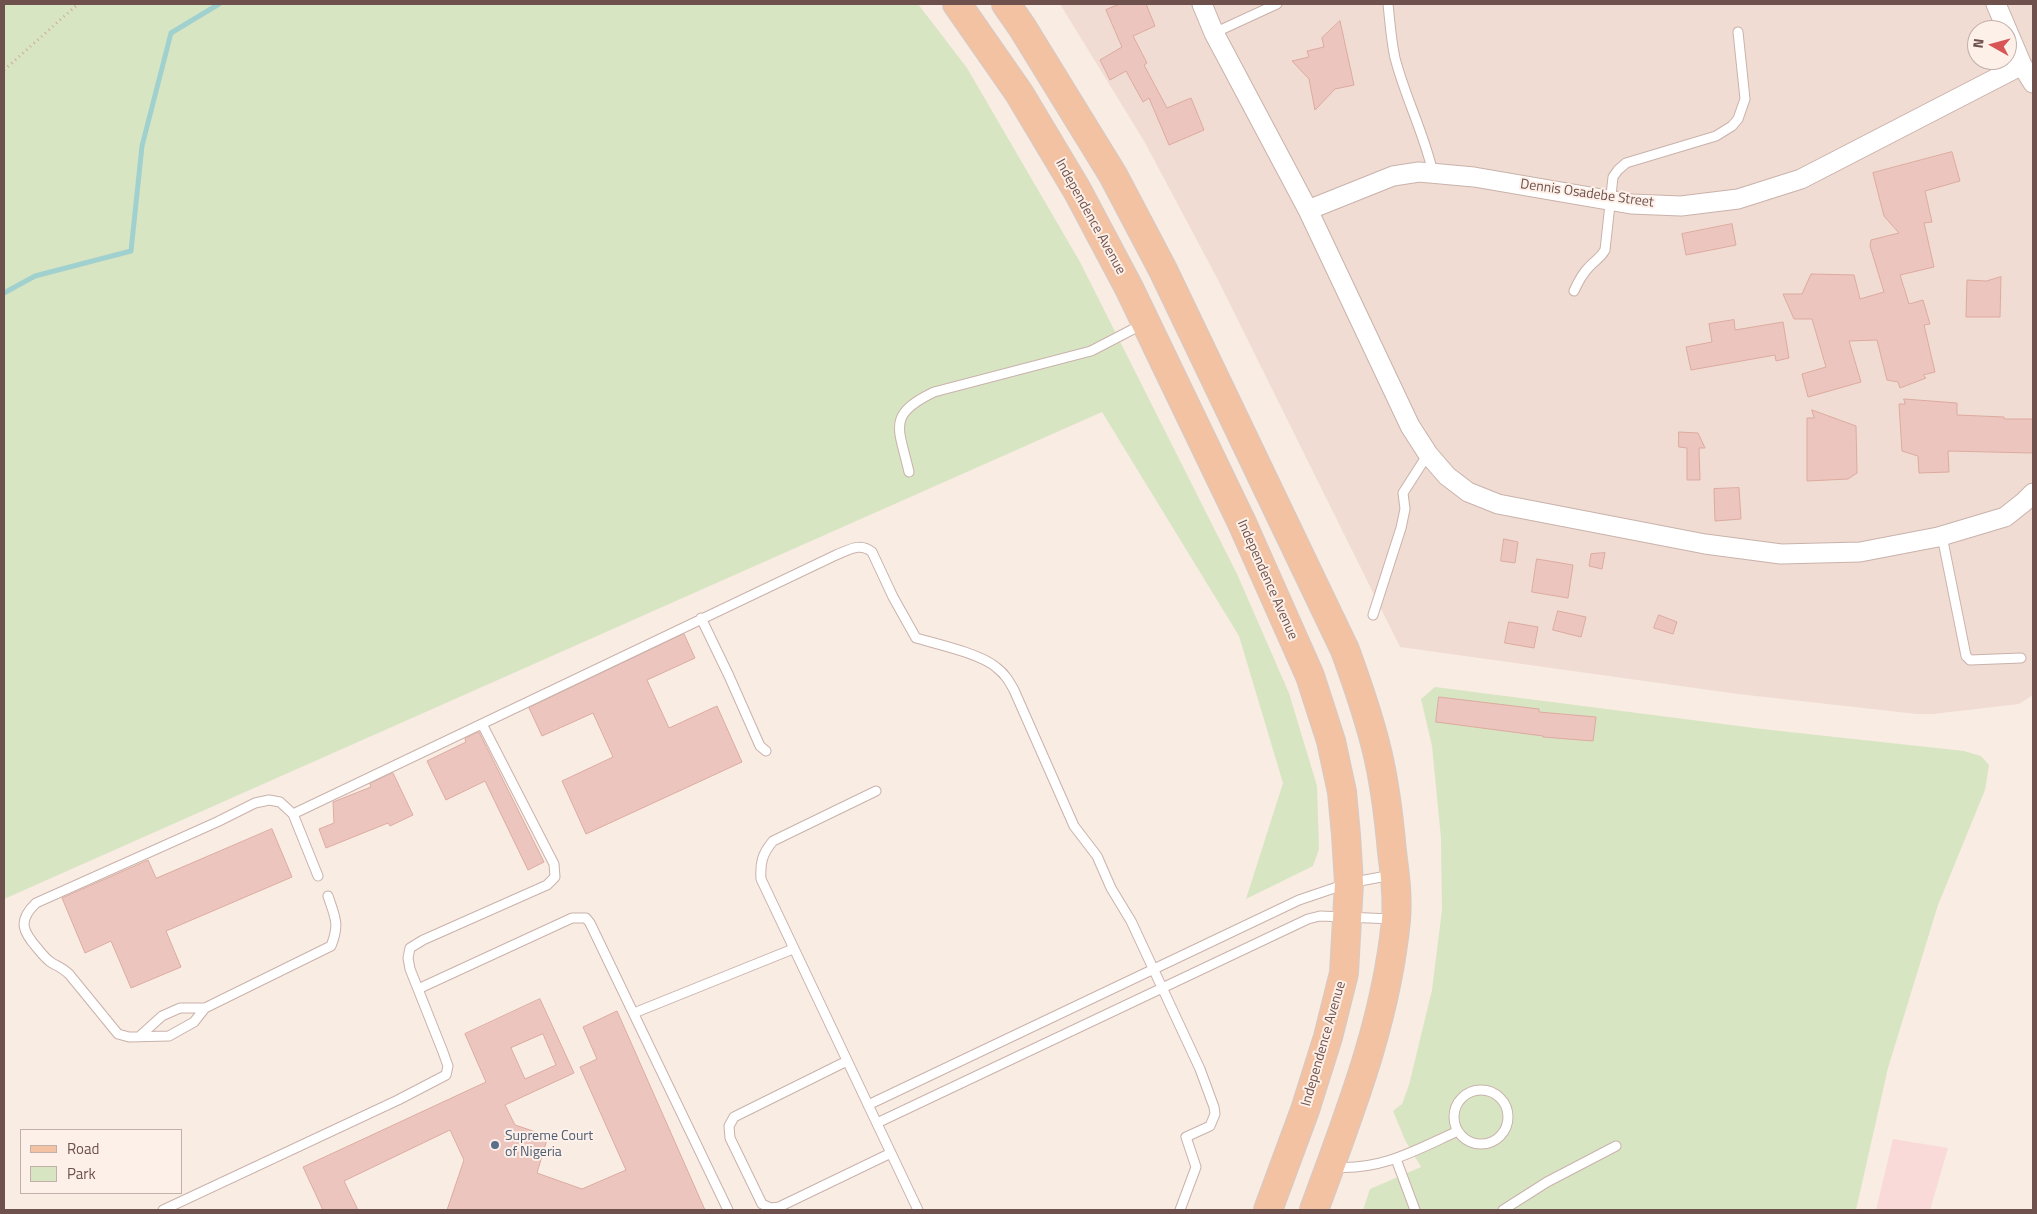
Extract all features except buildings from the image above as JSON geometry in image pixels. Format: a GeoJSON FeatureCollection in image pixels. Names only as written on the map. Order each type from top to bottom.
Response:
{"type":"FeatureCollection","features":[{"type":"Feature","properties":{"kind":"main road","name":"Independence Avenue"},"geometry":{"type":"LineString","coordinates":[[957,4],[1019,92],[1077,190],[1146,322],[1242,523],[1310,676],[1331,741],[1342,792],[1349,883],[1344,973],[1328,1037],[1305,1110],[1268,1210]]}},
{"type":"Feature","properties":{"kind":"main road"},"geometry":{"type":"LineString","coordinates":[[1006,4],[1022,27],[1122,192],[1163,270],[1346,650],[1361,693],[1377,752],[1389,822],[1395,875],[1396,919],[1386,992],[1363,1075],[1314,1210]]}},
{"type":"Feature","properties":{"kind":"street"},"geometry":{"type":"LineString","coordinates":[[1202,4],[1214,33],[1308,210],[1410,426],[1428,454],[1447,476],[1468,492],[1498,504],[1706,544],[1781,554],[1860,552],[1942,536],[2004,518],[2033,493]]}},
{"type":"Feature","properties":{"kind":"street"},"geometry":{"type":"LineString","coordinates":[[1996,4],[2022,65],[2033,83]]}},
{"type":"Feature","properties":{"kind":"street","name":"Dennis Osadebe Street"},"geometry":{"type":"LineString","coordinates":[[1308,210],[1393,176],[1420,172],[1474,177],[1631,204],[1681,206],[1738,199],[1800,179],[2022,65]]}},
{"type":"Feature","properties":{"kind":"lane"},"geometry":{"type":"LineString","coordinates":[[1214,33],[1277,4]]}},
{"type":"Feature","properties":{"kind":"lane"},"geometry":{"type":"LineString","coordinates":[[1388,4],[1391,41],[1396,60],[1426,144],[1433,173]]}},
{"type":"Feature","properties":{"kind":"lane"},"geometry":{"type":"LineString","coordinates":[[1574,291],[1580,278],[1590,265],[1601,259],[1605,250],[1612,200],[1613,177],[1618,170],[1626,163],[1716,136],[1732,126],[1738,119],[1745,99],[1738,32]]}},
{"type":"Feature","properties":{"kind":"lane"},"geometry":{"type":"LineString","coordinates":[[909,472],[899,427],[902,413],[914,402],[934,392],[1091,351],[1146,322]]}},
{"type":"Feature","properties":{"kind":"lane"},"geometry":{"type":"LineString","coordinates":[[1373,616],[1401,528],[1405,509],[1403,493],[1428,454]]}},
{"type":"Feature","properties":{"kind":"lane"},"geometry":{"type":"LineString","coordinates":[[1942,536],[1966,656],[1970,660],[2021,658]]}},
{"type":"Feature","properties":{"kind":"lane"},"geometry":{"type":"LineString","coordinates":[[293,814],[836,555],[856,547],[867,548],[872,552],[916,638],[979,658],[996,666],[1005,675],[1014,690],[1074,826],[1097,856],[1111,888],[1131,921],[1200,1069],[1214,1107],[1215,1114],[1210,1126],[1186,1137],[1196,1167],[1180,1210]]}},
{"type":"Feature","properties":{"kind":"lane"},"geometry":{"type":"LineString","coordinates":[[701,618],[744,706],[760,746],[766,751]]}},
{"type":"Feature","properties":{"kind":"lane"},"geometry":{"type":"LineString","coordinates":[[163,1210],[398,1100],[446,1075],[448,1066],[408,958],[410,948],[423,940],[547,885],[555,877],[554,864],[482,724]]}},
{"type":"Feature","properties":{"kind":"lane"},"geometry":{"type":"LineString","coordinates":[[876,791],[773,841],[764,851],[760,863],[761,879],[918,1210]]}},
{"type":"Feature","properties":{"kind":"lane"},"geometry":{"type":"LineString","coordinates":[[318,876],[293,814],[280,802],[269,800],[255,803],[36,903],[27,911],[24,923],[26,936],[44,956],[52,963],[62,967],[69,974],[118,1034],[129,1037],[141,1035],[169,1036],[194,1022],[205,1008],[331,946],[336,935],[337,921],[328,896]]}},
{"type":"Feature","properties":{"kind":"lane"},"geometry":{"type":"LineString","coordinates":[[868,1104],[1299,900],[1349,883],[1395,875]]}},
{"type":"Feature","properties":{"kind":"lane"},"geometry":{"type":"LineString","coordinates":[[877,1123],[1308,919],[1320,916],[1396,919]]}},
{"type":"Feature","properties":{"kind":"lane"},"geometry":{"type":"LineString","coordinates":[[418,989],[572,918],[586,918],[634,1013],[728,1210]]}},
{"type":"Feature","properties":{"kind":"lane"},"geometry":{"type":"LineString","coordinates":[[634,1013],[793,949]]}},
{"type":"Feature","properties":{"kind":"lane"},"geometry":{"type":"LineString","coordinates":[[141,1035],[162,1016],[180,1008],[205,1008]]}},
{"type":"Feature","properties":{"kind":"lane"},"geometry":{"type":"LineString","coordinates":[[847,1061],[734,1117],[729,1126],[730,1138],[762,1204],[771,1208],[779,1207],[891,1153]]}},
{"type":"Feature","properties":{"kind":"lane"},"geometry":{"type":"LineString","coordinates":[[1480,1090],[1489,1092],[1501,1099],[1508,1117],[1507,1126],[1502,1134],[1493,1142],[1487,1144],[1473,1143],[1464,1139],[1458,1132],[1454,1120],[1455,1110],[1459,1102],[1467,1094],[1480,1090]]}},
{"type":"Feature","properties":{"kind":"lane"},"geometry":{"type":"LineString","coordinates":[[1330,1167],[1365,1167],[1396,1159],[1458,1132]]}},
{"type":"Feature","properties":{"kind":"lane"},"geometry":{"type":"LineString","coordinates":[[1503,1210],[1547,1182],[1616,1146]]}},
{"type":"Feature","properties":{"kind":"lane"},"geometry":{"type":"LineString","coordinates":[[1396,1159],[1415,1210]]}},
{"type":"Feature","properties":{"kind":"path"},"geometry":{"type":"LineString","coordinates":[[4,70],[78,4]]}},
{"type":"Feature","properties":{"kind":"shaded area"},"geometry":{"type":"Polygon","coordinates":[[[1060,4],[2033,4],[2033,695],[2019,704],[1933,714],[1917,714],[1738,694],[1400,647],[1217,278],[1144,141],[1060,4]]]}},
{"type":"Feature","properties":{"kind":"shaded area"},"geometry":{"type":"Polygon","coordinates":[[[1893,1139],[1948,1148],[1930,1210],[1876,1210],[1893,1139]]]}},
{"type":"Feature","properties":{"kind":"green space"},"geometry":{"type":"Polygon","coordinates":[[[4,4],[918,4],[967,68],[1080,262],[1237,574],[1289,693],[1317,786],[1319,849],[1313,866],[1246,899],[1283,783],[1239,636],[1102,412],[4,899],[4,4]]]}},
{"type":"Feature","properties":{"kind":"green space"},"geometry":{"type":"Polygon","coordinates":[[[1435,687],[1762,729],[1964,751],[1981,756],[1989,765],[1985,790],[1938,905],[1888,1068],[1856,1210],[1363,1210],[1370,1189],[1421,1167],[1405,1140],[1393,1111],[1402,1104],[1409,1085],[1432,990],[1442,910],[1441,838],[1432,746],[1421,699],[1435,687]]]}},
{"type":"Feature","properties":{"kind":"waterway"},"geometry":{"type":"LineString","coordinates":[[4,293],[35,276],[131,251],[142,146],[171,33],[219,4]]}},
{"type":"Feature","properties":{"kind":"place","name":"Supreme Court of Nigeria"},"geometry":{"type":"Point","coordinates":[495,1145]}}]}
